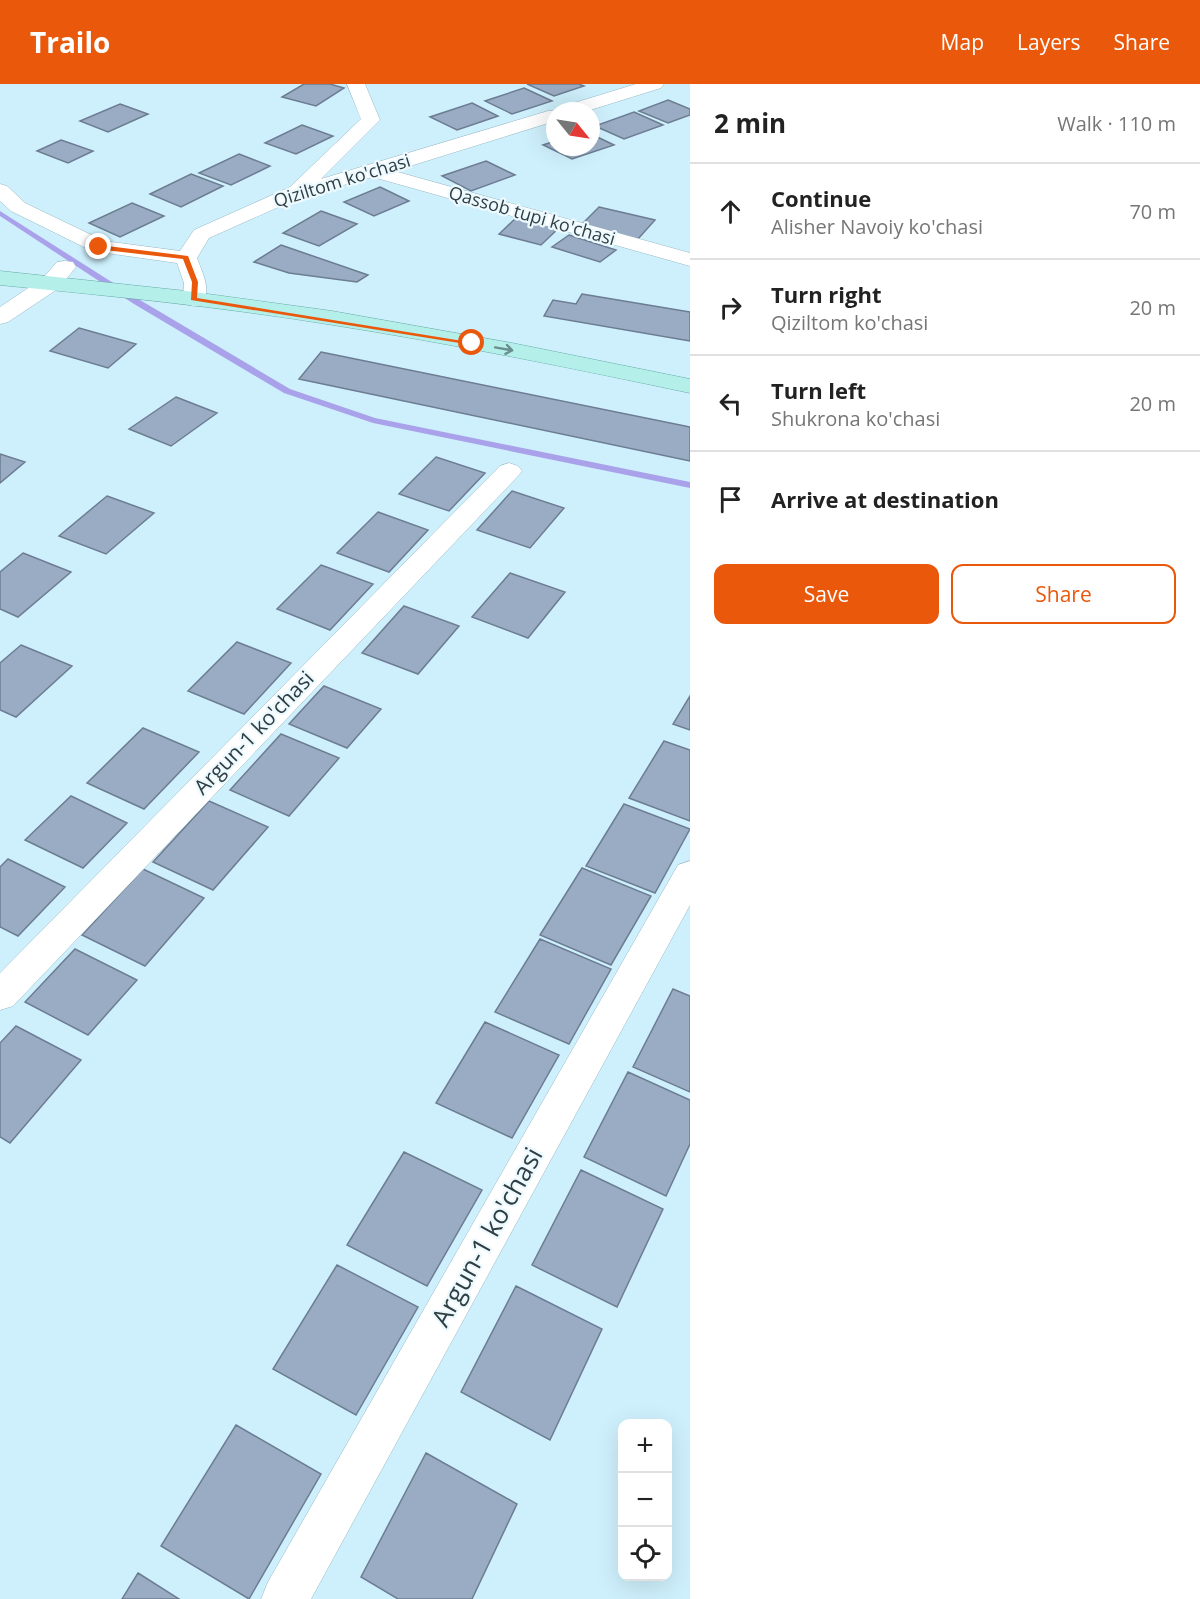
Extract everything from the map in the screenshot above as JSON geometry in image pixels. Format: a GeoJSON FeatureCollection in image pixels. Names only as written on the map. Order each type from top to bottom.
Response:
{"type":"FeatureCollection","features":[{"type":"Feature","properties":{"kind":"main road"},"geometry":{"type":"LineString","coordinates":[[0,260],[58,275],[520,332],[690,368]]}},
{"type":"Feature","properties":{"kind":"main road"},"geometry":{"type":"LineString","coordinates":[[0,278],[58,275]]}},
{"type":"Feature","properties":{"kind":"main road"},"geometry":{"type":"LineString","coordinates":[[103,280],[135,292],[194,291],[690,386]]}},
{"type":"Feature","properties":{"kind":"street"},"geometry":{"type":"LineString","coordinates":[[296,192],[371,120],[356,84]]}},
{"type":"Feature","properties":{"kind":"street"},"geometry":{"type":"LineString","coordinates":[[597,102],[655,84]]}},
{"type":"Feature","properties":{"kind":"street","name":"Qiziltom ko'chasi"},"geometry":{"type":"LineString","coordinates":[[186,258],[201,234],[296,192],[546,118]]}},
{"type":"Feature","properties":{"kind":"street","name":"Qassob tupi ko'chasi"},"geometry":{"type":"LineString","coordinates":[[373,171],[690,260]]}},
{"type":"Feature","properties":{"kind":"street"},"geometry":{"type":"LineString","coordinates":[[0,190],[18,207],[99,247],[186,258],[194,291]]}},
{"type":"Feature","properties":{"kind":"street"},"geometry":{"type":"LineString","coordinates":[[0,317],[58,275]]}},
{"type":"Feature","properties":{"kind":"street","name":"Argun-1 ko'chasi"},"geometry":{"type":"LineString","coordinates":[[0,996],[509,471]]}},
{"type":"Feature","properties":{"kind":"street","name":"Argun-1 ko'chasi"},"geometry":{"type":"LineString","coordinates":[[285,1599],[690,874]]}},
{"type":"Feature","properties":{"kind":"building"},"geometry":{"type":"Polygon","coordinates":[[[304,84],[330,84],[344,88],[316,106],[282,97],[304,84]]]}},
{"type":"Feature","properties":{"kind":"building"},"geometry":{"type":"Polygon","coordinates":[[[527,84],[579,84],[584,86],[554,96],[527,84]]]}},
{"type":"Feature","properties":{"kind":"building"},"geometry":{"type":"Polygon","coordinates":[[[524,88],[552,101],[512,114],[485,101],[524,88]]]}},
{"type":"Feature","properties":{"kind":"building"},"geometry":{"type":"Polygon","coordinates":[[[668,100],[690,109],[690,115],[668,123],[639,111],[668,100]]]}},
{"type":"Feature","properties":{"kind":"building"},"geometry":{"type":"Polygon","coordinates":[[[472,103],[498,116],[457,130],[430,117],[472,103]]]}},
{"type":"Feature","properties":{"kind":"building"},"geometry":{"type":"Polygon","coordinates":[[[120,104],[148,114],[108,132],[80,121],[120,104]]]}},
{"type":"Feature","properties":{"kind":"building"},"geometry":{"type":"Polygon","coordinates":[[[634,112],[663,125],[624,139],[600,128],[600,124],[634,112]]]}},
{"type":"Feature","properties":{"kind":"building"},"geometry":{"type":"Polygon","coordinates":[[[302,125],[333,136],[296,154],[265,143],[302,125]]]}},
{"type":"Feature","properties":{"kind":"building"},"geometry":{"type":"Polygon","coordinates":[[[600,138],[614,145],[600,150],[600,138]]]}},
{"type":"Feature","properties":{"kind":"building"},"geometry":{"type":"Polygon","coordinates":[[[61,140],[93,151],[68,163],[37,151],[61,140]]]}},
{"type":"Feature","properties":{"kind":"building"},"geometry":{"type":"Polygon","coordinates":[[[239,154],[270,166],[231,185],[199,173],[239,154]]]}},
{"type":"Feature","properties":{"kind":"building"},"geometry":{"type":"Polygon","coordinates":[[[566,156],[581,156],[572,159],[566,156]]]}},
{"type":"Feature","properties":{"kind":"building"},"geometry":{"type":"Polygon","coordinates":[[[486,161],[515,175],[471,191],[442,176],[486,161]]]}},
{"type":"Feature","properties":{"kind":"building"},"geometry":{"type":"Polygon","coordinates":[[[191,174],[223,186],[181,207],[150,194],[191,174]]]}},
{"type":"Feature","properties":{"kind":"building"},"geometry":{"type":"Polygon","coordinates":[[[380,187],[409,201],[374,216],[344,202],[380,187]]]}},
{"type":"Feature","properties":{"kind":"building"},"geometry":{"type":"Polygon","coordinates":[[[132,203],[164,216],[120,237],[89,223],[132,203]]]}},
{"type":"Feature","properties":{"kind":"building"},"geometry":{"type":"Polygon","coordinates":[[[599,207],[655,220],[638,239],[581,225],[599,207]]]}},
{"type":"Feature","properties":{"kind":"building"},"geometry":{"type":"Polygon","coordinates":[[[321,211],[357,224],[319,246],[283,233],[321,211]]]}},
{"type":"Feature","properties":{"kind":"building"},"geometry":{"type":"Polygon","coordinates":[[[518,216],[560,227],[541,245],[499,234],[518,216]]]}},
{"type":"Feature","properties":{"kind":"building"},"geometry":{"type":"Polygon","coordinates":[[[569,235],[616,250],[600,262],[552,247],[569,235]]]}},
{"type":"Feature","properties":{"kind":"building"},"geometry":{"type":"Polygon","coordinates":[[[281,245],[368,275],[357,282],[289,273],[254,262],[281,245]]]}},
{"type":"Feature","properties":{"kind":"building"},"geometry":{"type":"Polygon","coordinates":[[[582,294],[690,312],[690,341],[544,316],[553,300],[576,304],[582,294]]]}},
{"type":"Feature","properties":{"kind":"building"},"geometry":{"type":"Polygon","coordinates":[[[79,328],[136,344],[108,368],[50,351],[79,328]]]}},
{"type":"Feature","properties":{"kind":"building"},"geometry":{"type":"Polygon","coordinates":[[[321,352],[690,427],[690,461],[299,379],[321,352]]]}},
{"type":"Feature","properties":{"kind":"building"},"geometry":{"type":"Polygon","coordinates":[[[176,397],[217,413],[171,446],[129,429],[176,397]]]}},
{"type":"Feature","properties":{"kind":"building"},"geometry":{"type":"Polygon","coordinates":[[[0,454],[25,462],[0,483],[0,454]]]}},
{"type":"Feature","properties":{"kind":"building"},"geometry":{"type":"Polygon","coordinates":[[[436,457],[485,473],[449,511],[399,494],[436,457]]]}},
{"type":"Feature","properties":{"kind":"building"},"geometry":{"type":"Polygon","coordinates":[[[512,491],[564,508],[530,548],[477,530],[512,491]]]}},
{"type":"Feature","properties":{"kind":"building"},"geometry":{"type":"Polygon","coordinates":[[[107,496],[154,513],[106,554],[59,536],[107,496]]]}},
{"type":"Feature","properties":{"kind":"building"},"geometry":{"type":"Polygon","coordinates":[[[378,512],[428,530],[389,572],[337,553],[378,512]]]}},
{"type":"Feature","properties":{"kind":"building"},"geometry":{"type":"Polygon","coordinates":[[[23,553],[71,572],[18,617],[0,609],[0,572],[23,553]]]}},
{"type":"Feature","properties":{"kind":"building"},"geometry":{"type":"Polygon","coordinates":[[[321,565],[373,584],[330,630],[277,609],[321,565]]]}},
{"type":"Feature","properties":{"kind":"building"},"geometry":{"type":"Polygon","coordinates":[[[510,573],[565,592],[528,638],[472,617],[510,573]]]}},
{"type":"Feature","properties":{"kind":"building"},"geometry":{"type":"Polygon","coordinates":[[[404,606],[459,626],[418,674],[362,653],[404,606]]]}},
{"type":"Feature","properties":{"kind":"building"},"geometry":{"type":"Polygon","coordinates":[[[237,642],[291,663],[244,714],[188,691],[237,642]]]}},
{"type":"Feature","properties":{"kind":"building"},"geometry":{"type":"Polygon","coordinates":[[[21,645],[72,666],[16,717],[0,710],[0,663],[21,645]]]}},
{"type":"Feature","properties":{"kind":"building"},"geometry":{"type":"Polygon","coordinates":[[[324,686],[381,709],[347,748],[289,724],[324,686]]]}},
{"type":"Feature","properties":{"kind":"building"},"geometry":{"type":"Polygon","coordinates":[[[690,696],[690,730],[673,724],[690,696]]]}},
{"type":"Feature","properties":{"kind":"building"},"geometry":{"type":"Polygon","coordinates":[[[143,728],[199,752],[144,809],[87,783],[143,728]]]}},
{"type":"Feature","properties":{"kind":"building"},"geometry":{"type":"Polygon","coordinates":[[[281,734],[339,758],[289,816],[230,790],[281,734]]]}},
{"type":"Feature","properties":{"kind":"building"},"geometry":{"type":"Polygon","coordinates":[[[664,741],[690,750],[690,821],[629,798],[664,741]]]}},
{"type":"Feature","properties":{"kind":"building"},"geometry":{"type":"Polygon","coordinates":[[[71,796],[127,823],[83,868],[25,840],[71,796]]]}},
{"type":"Feature","properties":{"kind":"building"},"geometry":{"type":"Polygon","coordinates":[[[209,801],[268,827],[213,890],[153,862],[209,801]]]}},
{"type":"Feature","properties":{"kind":"building"},"geometry":{"type":"Polygon","coordinates":[[[624,804],[690,829],[655,893],[586,866],[624,804]]]}},
{"type":"Feature","properties":{"kind":"building"},"geometry":{"type":"Polygon","coordinates":[[[8,859],[65,887],[18,936],[0,927],[0,867],[8,859]]]}},
{"type":"Feature","properties":{"kind":"building"},"geometry":{"type":"Polygon","coordinates":[[[582,868],[651,896],[611,965],[540,935],[582,868]]]}},
{"type":"Feature","properties":{"kind":"building"},"geometry":{"type":"Polygon","coordinates":[[[143,869],[204,898],[145,966],[82,935],[143,869]]]}},
{"type":"Feature","properties":{"kind":"building"},"geometry":{"type":"Polygon","coordinates":[[[540,939],[611,969],[569,1044],[495,1012],[540,939]]]}},
{"type":"Feature","properties":{"kind":"building"},"geometry":{"type":"Polygon","coordinates":[[[75,949],[137,980],[88,1035],[25,1002],[75,949]]]}},
{"type":"Feature","properties":{"kind":"building"},"geometry":{"type":"Polygon","coordinates":[[[673,989],[690,996],[690,1092],[633,1067],[673,989]]]}},
{"type":"Feature","properties":{"kind":"building"},"geometry":{"type":"Polygon","coordinates":[[[485,1022],[559,1055],[512,1138],[436,1103],[485,1022]]]}},
{"type":"Feature","properties":{"kind":"building"},"geometry":{"type":"Polygon","coordinates":[[[16,1026],[81,1060],[10,1143],[0,1137],[0,1043],[16,1026]]]}},
{"type":"Feature","properties":{"kind":"building"},"geometry":{"type":"Polygon","coordinates":[[[628,1072],[690,1100],[690,1144],[666,1196],[584,1157],[628,1072]]]}},
{"type":"Feature","properties":{"kind":"building"},"geometry":{"type":"Polygon","coordinates":[[[404,1152],[482,1190],[427,1286],[347,1245],[404,1152]]]}},
{"type":"Feature","properties":{"kind":"building"},"geometry":{"type":"Polygon","coordinates":[[[581,1170],[663,1209],[617,1307],[532,1265],[581,1170]]]}},
{"type":"Feature","properties":{"kind":"building"},"geometry":{"type":"Polygon","coordinates":[[[337,1265],[418,1307],[356,1415],[273,1369],[337,1265]]]}},
{"type":"Feature","properties":{"kind":"building"},"geometry":{"type":"Polygon","coordinates":[[[516,1286],[602,1329],[550,1440],[461,1392],[516,1286]]]}},
{"type":"Feature","properties":{"kind":"building"},"geometry":{"type":"Polygon","coordinates":[[[236,1425],[321,1474],[249,1599],[161,1546],[236,1425]]]}},
{"type":"Feature","properties":{"kind":"building"},"geometry":{"type":"Polygon","coordinates":[[[426,1453],[517,1504],[472,1599],[398,1599],[361,1577],[426,1453]]]}},
{"type":"Feature","properties":{"kind":"building"},"geometry":{"type":"Polygon","coordinates":[[[138,1573],[179,1599],[122,1599],[138,1573]]]}},
{"type":"Feature","properties":{"kind":"waterway"},"geometry":{"type":"LineString","coordinates":[[0,213],[137,302],[287,391],[373,420],[690,485]]}},
{"type":"Feature","properties":{"kind":"route"},"geometry":{"type":"LineString","coordinates":[[99,247],[186,258],[195,282],[194,299],[332,319],[472,343]]}}]}
